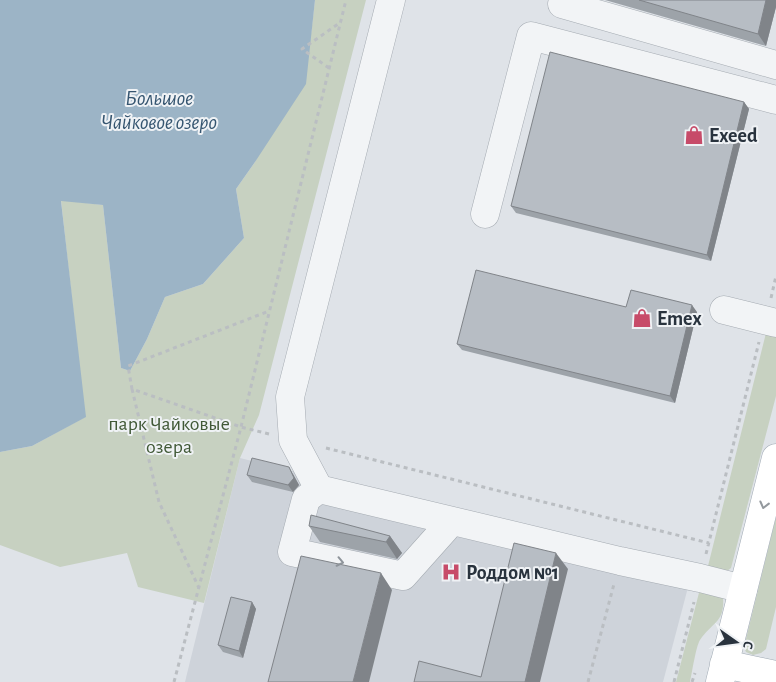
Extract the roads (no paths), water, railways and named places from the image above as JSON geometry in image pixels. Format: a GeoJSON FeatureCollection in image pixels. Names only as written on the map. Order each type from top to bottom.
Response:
{"type":"FeatureCollection","features":[{"type":"Feature","properties":{"kind":"main road"},"geometry":{"type":"LineString","coordinates":[[775,682],[776,676],[722,673],[776,458]]}},
{"type":"Feature","properties":{"kind":"lane"},"geometry":{"type":"LineString","coordinates":[[391,0],[290,397],[293,440],[319,489],[620,561],[700,578],[743,590]]}},
{"type":"Feature","properties":{"kind":"lane"},"geometry":{"type":"LineString","coordinates":[[562,4],[776,65]]}},
{"type":"Feature","properties":{"kind":"lane"},"geometry":{"type":"LineString","coordinates":[[485,214],[531,36],[776,100]]}},
{"type":"Feature","properties":{"kind":"lane"},"geometry":{"type":"LineString","coordinates":[[724,310],[770,322]]}},
{"type":"Feature","properties":{"kind":"lane"},"geometry":{"type":"LineString","coordinates":[[319,489],[306,500],[292,552],[403,576],[452,521]]}},
{"type":"Feature","properties":{"kind":"water","name":"Большое Чайковое озеро"},"geometry":{"type":"Polygon","coordinates":[[[0,0],[315,0],[306,84],[236,189],[244,238],[203,284],[165,297],[147,339],[130,371],[121,368],[103,205],[61,201],[86,417],[32,446],[0,452],[0,0]]]}},
{"type":"Feature","properties":{"kind":"place","name":"Exeed"},"geometry":{"type":"Point","coordinates":[694,135]}},
{"type":"Feature","properties":{"kind":"place","name":"Emex"},"geometry":{"type":"Point","coordinates":[642,318]}},
{"type":"Feature","properties":{"kind":"place","name":"Роддом №1"},"geometry":{"type":"Point","coordinates":[451,572]}},
{"type":"Feature","properties":{"kind":"park label","name":"парк Чайковые озера"},"geometry":{"type":"Point","coordinates":[169,434]}}]}
